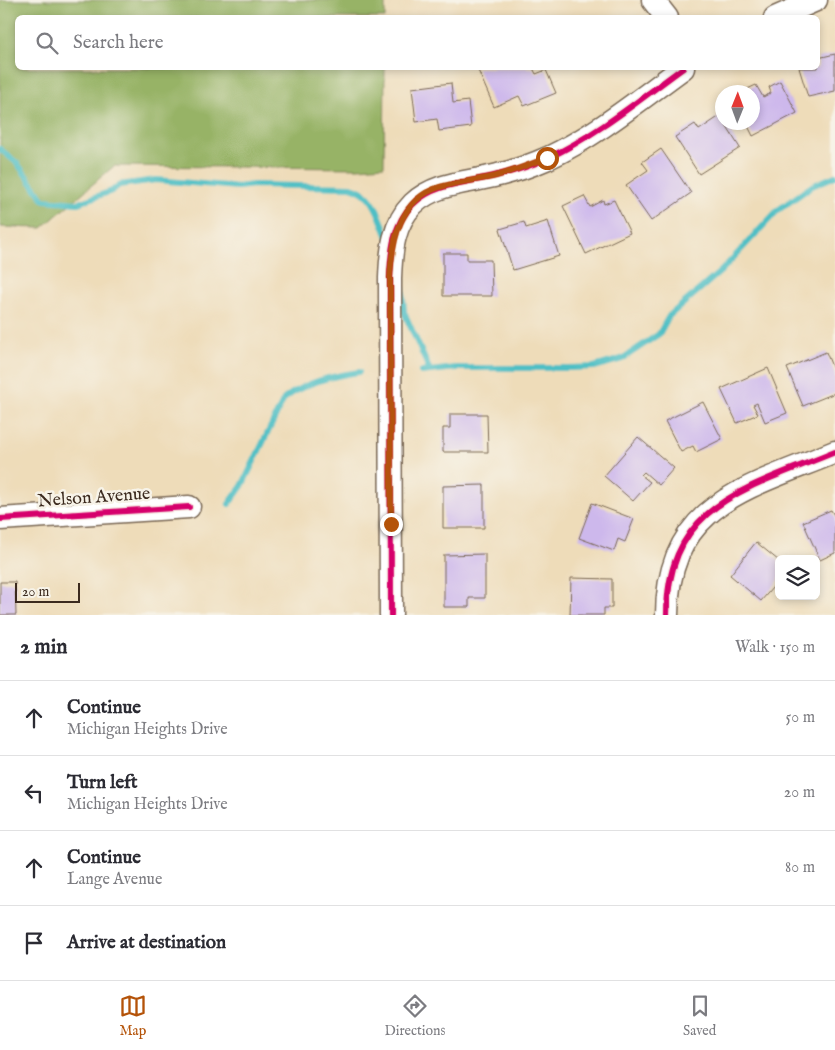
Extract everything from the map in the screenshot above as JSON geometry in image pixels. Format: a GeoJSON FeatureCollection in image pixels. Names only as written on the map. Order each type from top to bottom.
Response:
{"type":"FeatureCollection","features":[{"type":"Feature","properties":{"kind":"street"},"geometry":{"type":"LineString","coordinates":[[653,0],[665,15]]}},
{"type":"Feature","properties":{"kind":"street"},"geometry":{"type":"LineString","coordinates":[[782,15],[816,0]]}},
{"type":"Feature","properties":{"kind":"street"},"geometry":{"type":"LineString","coordinates":[[391,615],[390,278],[391,257],[398,226],[413,204],[426,193],[439,188],[498,175],[547,158],[577,143],[680,70]]}},
{"type":"Feature","properties":{"kind":"street"},"geometry":{"type":"LineString","coordinates":[[667,615],[670,576],[677,555],[703,516],[727,497],[835,452]]}},
{"type":"Feature","properties":{"kind":"street","name":"Nelson Avenue"},"geometry":{"type":"LineString","coordinates":[[0,519],[189,506]]}},
{"type":"Feature","properties":{"kind":"green space"},"geometry":{"type":"Polygon","coordinates":[[[0,0],[385,0],[385,15],[15,15],[15,70],[385,70],[384,166],[358,168],[114,166],[42,228],[0,227],[0,0]]]}},
{"type":"Feature","properties":{"kind":"building"},"geometry":{"type":"Polygon","coordinates":[[[835,54],[835,91],[808,97],[800,70],[820,70],[820,58],[835,54]]]}},
{"type":"Feature","properties":{"kind":"building"},"geometry":{"type":"Polygon","coordinates":[[[478,70],[534,70],[536,74],[546,70],[556,93],[524,106],[519,96],[494,107],[478,70]]]}},
{"type":"Feature","properties":{"kind":"building"},"geometry":{"type":"Polygon","coordinates":[[[780,81],[797,113],[753,136],[750,130],[760,130],[760,92],[763,97],[771,93],[769,87],[780,81]]]}},
{"type":"Feature","properties":{"kind":"building"},"geometry":{"type":"Polygon","coordinates":[[[451,83],[453,103],[468,101],[471,127],[439,131],[437,119],[416,122],[412,88],[451,83]]]}},
{"type":"Feature","properties":{"kind":"building"},"geometry":{"type":"Polygon","coordinates":[[[715,119],[715,130],[729,130],[740,148],[699,174],[675,137],[695,124],[699,130],[715,119]]]}},
{"type":"Feature","properties":{"kind":"building"},"geometry":{"type":"Polygon","coordinates":[[[661,149],[691,193],[651,221],[626,185],[648,170],[642,162],[661,149]]]}},
{"type":"Feature","properties":{"kind":"building"},"geometry":{"type":"Polygon","coordinates":[[[584,196],[590,207],[603,200],[604,204],[614,200],[630,233],[586,254],[563,206],[584,196]]]}},
{"type":"Feature","properties":{"kind":"building"},"geometry":{"type":"Polygon","coordinates":[[[548,221],[559,256],[513,270],[500,229],[524,222],[526,228],[548,221]]]}},
{"type":"Feature","properties":{"kind":"building"},"geometry":{"type":"Polygon","coordinates":[[[443,253],[467,253],[467,260],[491,260],[492,296],[443,296],[443,253]]]}},
{"type":"Feature","properties":{"kind":"building"},"geometry":{"type":"Polygon","coordinates":[[[826,352],[835,374],[835,393],[803,406],[787,368],[826,352]]]}},
{"type":"Feature","properties":{"kind":"building"},"geometry":{"type":"Polygon","coordinates":[[[768,368],[787,413],[765,422],[757,403],[753,405],[758,414],[737,423],[721,389],[768,368]]]}},
{"type":"Feature","properties":{"kind":"building"},"geometry":{"type":"Polygon","coordinates":[[[703,402],[722,439],[696,452],[693,446],[681,452],[665,421],[703,402]]]}},
{"type":"Feature","properties":{"kind":"building"},"geometry":{"type":"Polygon","coordinates":[[[450,414],[487,414],[488,452],[443,452],[443,428],[450,428],[450,414]]]}},
{"type":"Feature","properties":{"kind":"building"},"geometry":{"type":"Polygon","coordinates":[[[638,437],[674,468],[659,485],[644,472],[641,475],[650,482],[633,501],[604,476],[638,437]]]}},
{"type":"Feature","properties":{"kind":"building"},"geometry":{"type":"Polygon","coordinates":[[[484,485],[484,528],[443,528],[443,486],[484,485]]]}},
{"type":"Feature","properties":{"kind":"building"},"geometry":{"type":"Polygon","coordinates":[[[592,503],[634,519],[625,542],[618,539],[614,551],[579,538],[592,503]]]}},
{"type":"Feature","properties":{"kind":"building"},"geometry":{"type":"Polygon","coordinates":[[[831,510],[835,517],[835,553],[820,560],[820,555],[818,555],[803,522],[831,510]]]}},
{"type":"Feature","properties":{"kind":"building"},"geometry":{"type":"Polygon","coordinates":[[[756,542],[775,558],[775,585],[761,601],[730,575],[756,542]]]}},
{"type":"Feature","properties":{"kind":"building"},"geometry":{"type":"Polygon","coordinates":[[[485,554],[485,598],[469,598],[469,607],[444,607],[444,555],[485,554]]]}},
{"type":"Feature","properties":{"kind":"building"},"geometry":{"type":"Polygon","coordinates":[[[571,578],[612,579],[612,608],[604,608],[604,615],[570,615],[571,578]]]}},
{"type":"Feature","properties":{"kind":"building"},"geometry":{"type":"Polygon","coordinates":[[[0,582],[15,582],[16,615],[0,615],[0,582]]]}},
{"type":"Feature","properties":{"kind":"waterway"},"geometry":{"type":"LineString","coordinates":[[0,149],[17,163],[44,200],[78,203],[112,191],[119,185],[156,180],[238,187],[254,185],[351,187],[366,194],[371,200],[388,237]]}},
{"type":"Feature","properties":{"kind":"waterway"},"geometry":{"type":"LineString","coordinates":[[421,372],[456,368],[594,367],[622,359],[659,334],[669,316],[721,271],[778,210],[812,186],[835,176]]}},
{"type":"Feature","properties":{"kind":"waterway"},"geometry":{"type":"LineString","coordinates":[[401,272],[404,312],[430,371]]}},
{"type":"Feature","properties":{"kind":"waterway"},"geometry":{"type":"LineString","coordinates":[[229,504],[242,486],[284,399],[310,384],[359,372]]}},
{"type":"Feature","properties":{"kind":"cycle path"},"geometry":{"type":"LineString","coordinates":[[391,615],[390,278],[392,248],[401,220],[413,204],[432,191],[453,184],[517,170],[566,149],[618,116],[680,70]]}},
{"type":"Feature","properties":{"kind":"cycle path"},"geometry":{"type":"LineString","coordinates":[[667,615],[671,577],[681,547],[697,524],[719,505],[744,490],[835,452]]}},
{"type":"Feature","properties":{"kind":"cycle path"},"geometry":{"type":"LineString","coordinates":[[0,519],[189,507]]}},
{"type":"Feature","properties":{"kind":"route"},"geometry":{"type":"LineString","coordinates":[[391,524],[392,388],[390,278],[391,257],[398,226],[413,204],[426,193],[439,188],[498,175],[547,158]]}}]}
